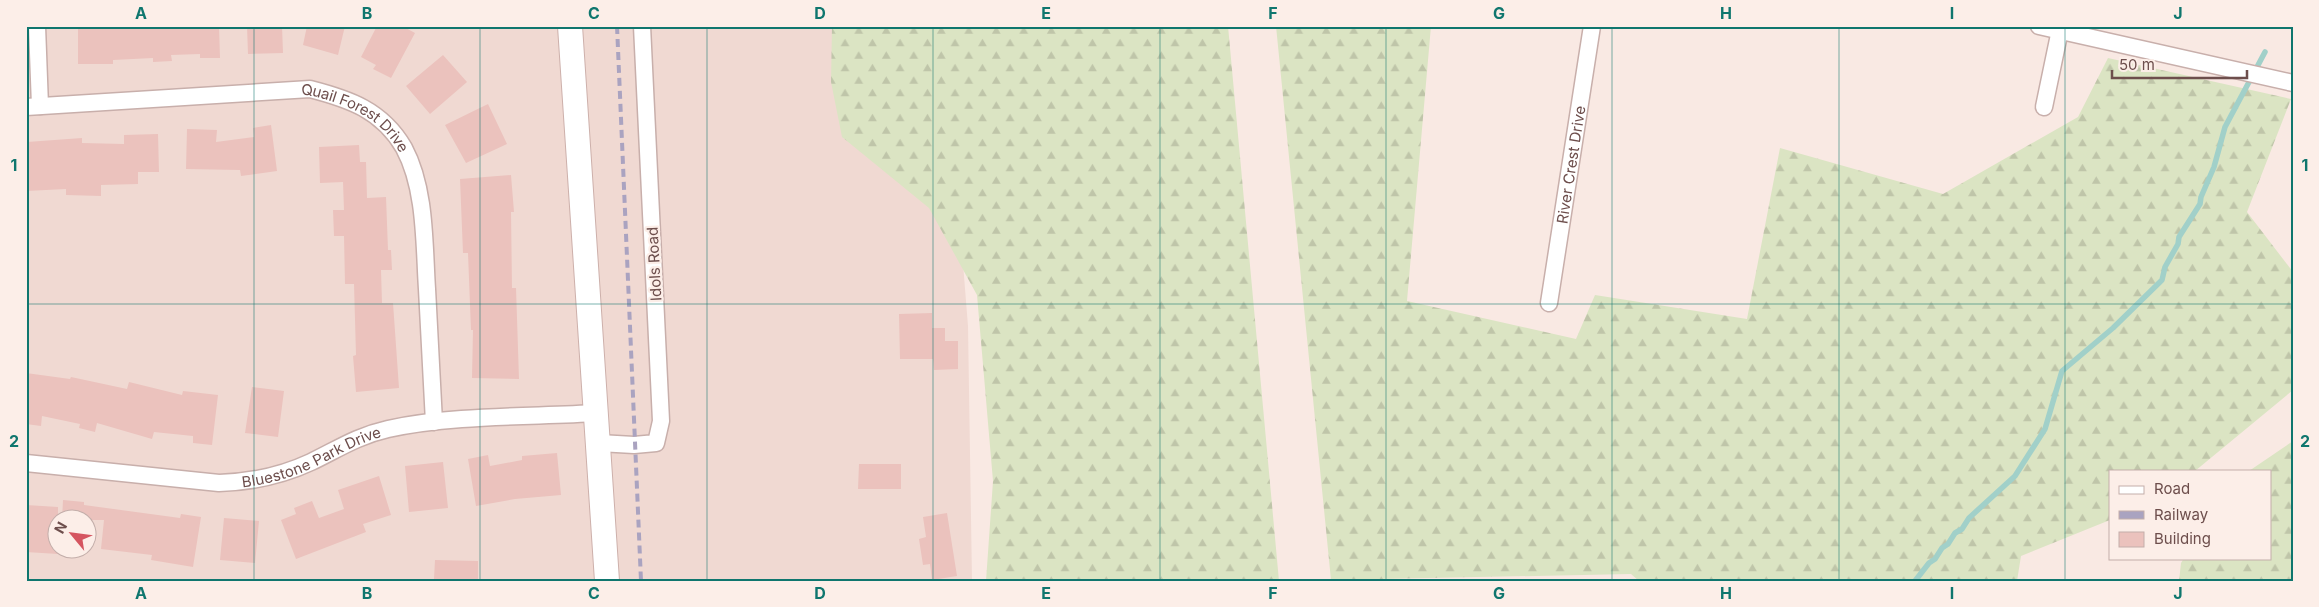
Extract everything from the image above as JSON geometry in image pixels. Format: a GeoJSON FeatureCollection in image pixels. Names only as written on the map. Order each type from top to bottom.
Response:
{"type":"FeatureCollection","features":[{"type":"Feature","properties":{"kind":"street"},"geometry":{"type":"LineString","coordinates":[[33,106],[37,26]]}},
{"type":"Feature","properties":{"kind":"street"},"geometry":{"type":"LineString","coordinates":[[570,26],[607,581]]}},
{"type":"Feature","properties":{"kind":"street","name":"Idols Road"},"geometry":{"type":"LineString","coordinates":[[599,443],[634,446],[656,443],[661,421],[642,26]]}},
{"type":"Feature","properties":{"kind":"street","name":"River Crest Drive"},"geometry":{"type":"LineString","coordinates":[[1549,303],[1592,26]]}},
{"type":"Feature","properties":{"kind":"street"},"geometry":{"type":"LineString","coordinates":[[2038,26],[2293,83]]}},
{"type":"Feature","properties":{"kind":"street"},"geometry":{"type":"LineString","coordinates":[[2044,107],[2060,30]]}},
{"type":"Feature","properties":{"kind":"street","name":"Quail Forest Drive"},"geometry":{"type":"LineString","coordinates":[[33,106],[310,89],[344,97],[367,108],[387,126],[403,147],[414,173],[425,250],[434,422]]}},
{"type":"Feature","properties":{"kind":"street","name":"Bluestone Park Drive"},"geometry":{"type":"LineString","coordinates":[[26,463],[219,483],[251,482],[279,475],[304,465],[348,442],[387,430],[434,422],[597,413]]}},
{"type":"Feature","properties":{"kind":"shaded area"},"geometry":{"type":"Polygon","coordinates":[[[26,26],[944,26],[968,326],[972,581],[26,581],[26,26]]]}},
{"type":"Feature","properties":{"kind":"green space"},"geometry":{"type":"Polygon","coordinates":[[[832,26],[1228,26],[1279,581],[986,581],[993,481],[977,295],[929,208],[842,137],[831,82],[832,26]]]}},
{"type":"Feature","properties":{"kind":"green space"},"geometry":{"type":"Polygon","coordinates":[[[1276,26],[1431,26],[1407,301],[1576,339],[1595,295],[1747,319],[1780,148],[1943,194],[2078,117],[2108,58],[2291,99],[2247,212],[2293,272],[2293,390],[2196,470],[2109,470],[2109,520],[2021,556],[2017,581],[1639,581],[1631,574],[1331,580],[1276,26]]]}},
{"type":"Feature","properties":{"kind":"green space"},"geometry":{"type":"Polygon","coordinates":[[[2293,441],[2293,581],[2179,581],[2183,560],[2272,560],[2272,470],[2250,470],[2293,441]]]}},
{"type":"Feature","properties":{"kind":"building"},"geometry":{"type":"Polygon","coordinates":[[[78,26],[219,26],[220,58],[200,58],[200,54],[171,55],[172,61],[153,62],[153,58],[113,60],[113,64],[78,64],[78,26]]]}},
{"type":"Feature","properties":{"kind":"building"},"geometry":{"type":"Polygon","coordinates":[[[247,26],[282,26],[283,53],[248,54],[247,26]]]}},
{"type":"Feature","properties":{"kind":"building"},"geometry":{"type":"Polygon","coordinates":[[[307,26],[345,26],[338,55],[303,45],[307,26]]]}},
{"type":"Feature","properties":{"kind":"building"},"geometry":{"type":"Polygon","coordinates":[[[377,26],[402,26],[415,33],[391,78],[373,69],[376,65],[361,57],[377,26]]]}},
{"type":"Feature","properties":{"kind":"building"},"geometry":{"type":"Polygon","coordinates":[[[443,55],[467,82],[430,114],[406,86],[443,55]]]}},
{"type":"Feature","properties":{"kind":"building"},"geometry":{"type":"Polygon","coordinates":[[[488,104],[507,144],[466,163],[445,125],[488,104]]]}},
{"type":"Feature","properties":{"kind":"building"},"geometry":{"type":"Polygon","coordinates":[[[271,125],[277,171],[241,176],[240,170],[186,169],[187,129],[217,130],[216,142],[254,137],[253,128],[271,125]]]}},
{"type":"Feature","properties":{"kind":"building"},"geometry":{"type":"Polygon","coordinates":[[[158,134],[159,172],[138,172],[138,184],[101,185],[101,196],[66,195],[66,189],[26,191],[27,142],[82,138],[82,143],[124,144],[124,135],[158,134]]]}},
{"type":"Feature","properties":{"kind":"building"},"geometry":{"type":"Polygon","coordinates":[[[359,145],[360,162],[366,162],[367,198],[386,197],[388,250],[391,250],[392,270],[381,270],[382,303],[393,303],[399,388],[356,392],[353,356],[356,355],[354,284],[345,284],[344,236],[334,236],[333,210],[344,210],[343,182],[320,183],[319,147],[359,145]]]}},
{"type":"Feature","properties":{"kind":"building"},"geometry":{"type":"Polygon","coordinates":[[[511,175],[514,212],[511,212],[512,288],[516,288],[519,379],[472,378],[473,330],[471,330],[468,253],[463,253],[460,179],[511,175]]]}},
{"type":"Feature","properties":{"kind":"building"},"geometry":{"type":"Polygon","coordinates":[[[932,313],[932,328],[945,328],[945,341],[958,341],[958,369],[934,370],[933,359],[900,359],[899,314],[932,313]]]}},
{"type":"Feature","properties":{"kind":"building"},"geometry":{"type":"Polygon","coordinates":[[[26,373],[70,379],[71,377],[127,389],[129,382],[182,395],[183,391],[218,395],[212,445],[193,443],[193,436],[154,432],[152,439],[97,423],[95,432],[79,428],[80,424],[42,416],[41,426],[26,424],[26,373]]]}},
{"type":"Feature","properties":{"kind":"building"},"geometry":{"type":"Polygon","coordinates":[[[252,387],[284,391],[278,437],[245,433],[252,387]]]}},
{"type":"Feature","properties":{"kind":"building"},"geometry":{"type":"Polygon","coordinates":[[[557,453],[561,495],[515,499],[476,506],[468,459],[488,455],[490,466],[522,460],[522,456],[557,453]]]}},
{"type":"Feature","properties":{"kind":"building"},"geometry":{"type":"Polygon","coordinates":[[[443,462],[448,508],[409,512],[405,466],[443,462]]]}},
{"type":"Feature","properties":{"kind":"building"},"geometry":{"type":"Polygon","coordinates":[[[859,464],[901,464],[901,489],[858,489],[859,464]]]}},
{"type":"Feature","properties":{"kind":"building"},"geometry":{"type":"Polygon","coordinates":[[[379,476],[391,515],[363,524],[366,532],[296,559],[281,520],[296,514],[294,508],[312,501],[319,518],[344,509],[338,490],[379,476]]]}},
{"type":"Feature","properties":{"kind":"building"},"geometry":{"type":"Polygon","coordinates":[[[63,500],[84,502],[84,505],[180,518],[181,514],[201,517],[193,567],[151,560],[152,555],[101,549],[104,520],[98,520],[98,510],[62,510],[63,500]]]}},
{"type":"Feature","properties":{"kind":"building"},"geometry":{"type":"Polygon","coordinates":[[[26,505],[58,507],[58,510],[48,510],[48,553],[26,552],[26,505]]]}},
{"type":"Feature","properties":{"kind":"building"},"geometry":{"type":"Polygon","coordinates":[[[947,513],[957,576],[932,580],[930,564],[923,565],[919,539],[926,537],[923,517],[947,513]]]}},
{"type":"Feature","properties":{"kind":"building"},"geometry":{"type":"Polygon","coordinates":[[[224,518],[259,521],[255,563],[220,560],[224,518]]]}},
{"type":"Feature","properties":{"kind":"building"},"geometry":{"type":"Polygon","coordinates":[[[435,560],[478,561],[478,581],[434,579],[435,560]]]}},
{"type":"Feature","properties":{"kind":"waterway"},"geometry":{"type":"LineString","coordinates":[[1915,581],[1929,563],[1935,559],[1942,548],[1948,544],[1955,533],[1962,529],[1969,518],[2015,476],[2045,429],[2062,371],[2113,328],[2162,280],[2165,267],[2178,244],[2179,237],[2200,204],[2201,197],[2214,167],[2225,127],[2265,52]]}},
{"type":"Feature","properties":{"kind":"railway"},"geometry":{"type":"LineString","coordinates":[[617,26],[641,581]]}}]}
